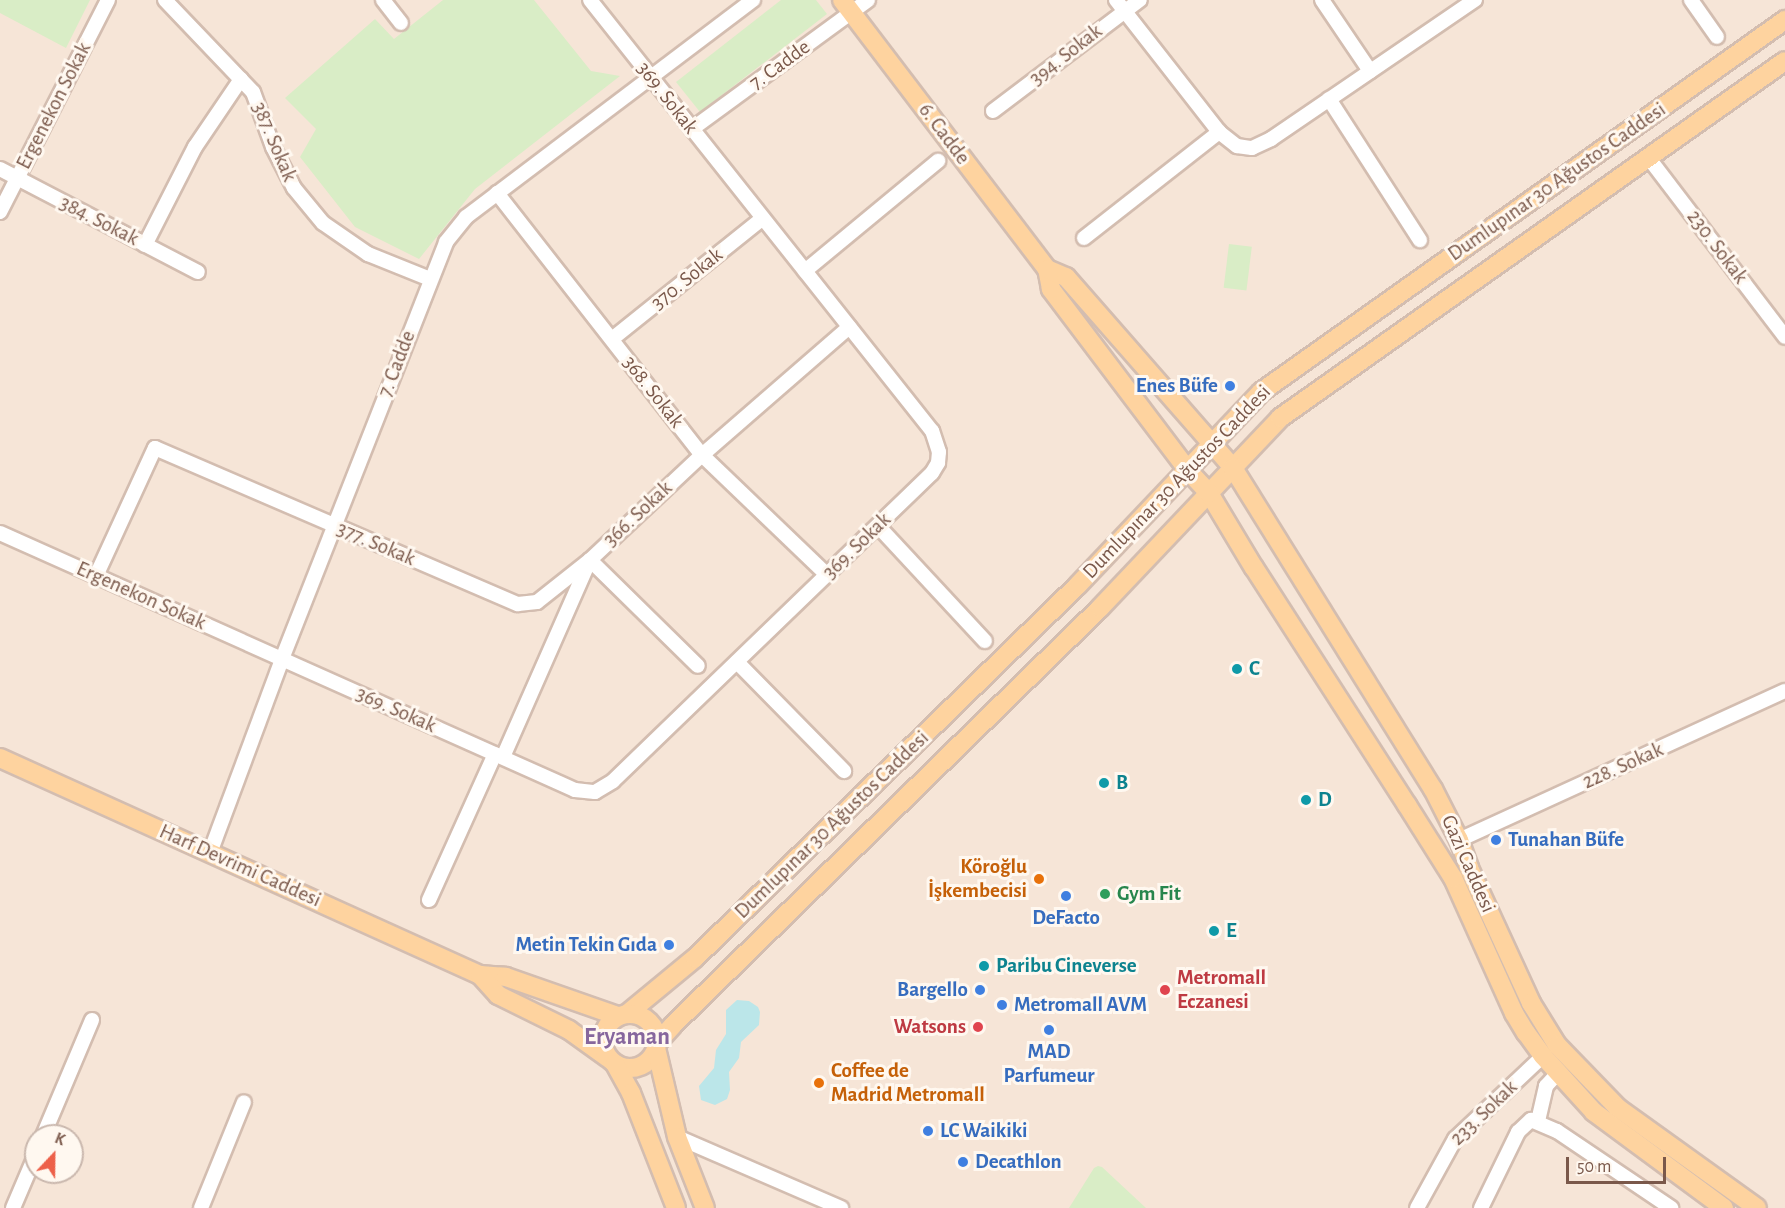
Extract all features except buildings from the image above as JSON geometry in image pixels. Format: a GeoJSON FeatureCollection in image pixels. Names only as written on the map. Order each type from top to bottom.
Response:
{"type":"FeatureCollection","features":[{"type":"Feature","properties":{"kind":"main road","name":"6. Cadde"},"geometry":{"type":"LineString","coordinates":[[846,6],[1047,269],[1052,289],[1187,469],[1209,493]]}},
{"type":"Feature","properties":{"kind":"main road","name":"Dumlupınar 30 Ağustos Caddesi"},"geometry":{"type":"LineString","coordinates":[[623,1015],[695,958],[1078,585],[1261,392],[1785,20]]}},
{"type":"Feature","properties":{"kind":"main road","name":"Dumlupınar 30 Ağustos Caddesi"},"geometry":{"type":"LineString","coordinates":[[656,1046],[673,1025],[1100,608],[1280,418],[1785,61]]}},
{"type":"Feature","properties":{"kind":"main road","name":"6. Cadde"},"geometry":{"type":"LineString","coordinates":[[1047,269],[1066,277],[1233,468]]}},
{"type":"Feature","properties":{"kind":"main road","name":"Gazi Caddesi"},"geometry":{"type":"LineString","coordinates":[[1233,468],[1433,789],[1459,840],[1469,868],[1531,1003],[1564,1067],[1615,1130],[1724,1208]]}},
{"type":"Feature","properties":{"kind":"main road","name":"Gazi Caddesi"},"geometry":{"type":"LineString","coordinates":[[1209,493],[1254,568],[1407,804],[1452,878],[1514,1013],[1543,1056],[1564,1067],[1757,1208]]}},
{"type":"Feature","properties":{"kind":"main road","name":"Harf Devrimi Caddesi"},"geometry":{"type":"LineString","coordinates":[[0,758],[480,975],[506,977],[623,1015]]}},
{"type":"Feature","properties":{"kind":"main road"},"geometry":{"type":"LineString","coordinates":[[1407,804],[1433,789]]}},
{"type":"Feature","properties":{"kind":"main road","name":"Harf Devrimi Caddesi"},"geometry":{"type":"LineString","coordinates":[[480,975],[498,995],[569,1030],[612,1061]]}},
{"type":"Feature","properties":{"kind":"main road"},"geometry":{"type":"LineString","coordinates":[[676,1208],[631,1092],[603,1043],[603,1035],[612,1021],[623,1015],[635,1015],[650,1023],[655,1031],[656,1046],[678,1137],[705,1208]]}},
{"type":"Feature","properties":{"kind":"main road"},"geometry":{"type":"LineString","coordinates":[[612,1061],[631,1068],[640,1066],[652,1056],[656,1046]]}},
{"type":"Feature","properties":{"kind":"street","name":"Ergenekon Sokak"},"geometry":{"type":"LineString","coordinates":[[0,212],[108,0]]}},
{"type":"Feature","properties":{"kind":"street","name":"387. Sokak"},"geometry":{"type":"LineString","coordinates":[[165,0],[253,92],[273,147],[294,188],[323,223],[368,254],[430,279]]}},
{"type":"Feature","properties":{"kind":"street"},"geometry":{"type":"LineString","coordinates":[[383,0],[401,23]]}},
{"type":"Feature","properties":{"kind":"street","name":"369. Sokak"},"geometry":{"type":"LineString","coordinates":[[282,659],[575,790],[595,792],[604,788],[828,575],[932,473],[938,463],[939,452],[932,431],[590,0]]}},
{"type":"Feature","properties":{"kind":"street","name":"7. Cadde"},"geometry":{"type":"LineString","coordinates":[[210,853],[282,659],[446,242],[466,217],[753,0]]}},
{"type":"Feature","properties":{"kind":"street","name":"7. Cadde"},"geometry":{"type":"LineString","coordinates":[[692,129],[846,6],[868,0]]}},
{"type":"Feature","properties":{"kind":"street","name":"394. Sokak"},"geometry":{"type":"LineString","coordinates":[[993,111],[1120,5],[1140,0]]}},
{"type":"Feature","properties":{"kind":"street"},"geometry":{"type":"LineString","coordinates":[[1322,0],[1370,71]]}},
{"type":"Feature","properties":{"kind":"street"},"geometry":{"type":"LineString","coordinates":[[1120,5],[1218,132],[1237,146],[1252,148],[1261,146],[1475,0]]}},
{"type":"Feature","properties":{"kind":"street"},"geometry":{"type":"LineString","coordinates":[[1691,0],[1717,36]]}},
{"type":"Feature","properties":{"kind":"street"},"geometry":{"type":"LineString","coordinates":[[145,245],[195,147],[241,79]]}},
{"type":"Feature","properties":{"kind":"street"},"geometry":{"type":"LineString","coordinates":[[1329,99],[1420,240]]}},
{"type":"Feature","properties":{"kind":"street"},"geometry":{"type":"LineString","coordinates":[[1084,238],[1218,132]]}},
{"type":"Feature","properties":{"kind":"street","name":"230. Sokak"},"geometry":{"type":"LineString","coordinates":[[1648,157],[1785,337]]}},
{"type":"Feature","properties":{"kind":"street"},"geometry":{"type":"LineString","coordinates":[[805,271],[938,161]]}},
{"type":"Feature","properties":{"kind":"street","name":"384. Sokak"},"geometry":{"type":"LineString","coordinates":[[0,169],[198,272]]}},
{"type":"Feature","properties":{"kind":"street","name":"368. Sokak"},"geometry":{"type":"LineString","coordinates":[[497,193],[702,455],[828,575]]}},
{"type":"Feature","properties":{"kind":"street","name":"370. Sokak"},"geometry":{"type":"LineString","coordinates":[[612,339],[763,218]]}},
{"type":"Feature","properties":{"kind":"street","name":"366. Sokak"},"geometry":{"type":"LineString","coordinates":[[429,900],[590,560],[702,455],[849,327]]}},
{"type":"Feature","properties":{"kind":"street","name":"377. Sokak"},"geometry":{"type":"LineString","coordinates":[[96,576],[155,448],[519,604],[537,602],[590,560]]}},
{"type":"Feature","properties":{"kind":"street"},"geometry":{"type":"LineString","coordinates":[[878,526],[985,640]]}},
{"type":"Feature","properties":{"kind":"street","name":"Ergenekon Sokak"},"geometry":{"type":"LineString","coordinates":[[0,533],[282,659]]}},
{"type":"Feature","properties":{"kind":"street"},"geometry":{"type":"LineString","coordinates":[[590,560],[698,666]]}},
{"type":"Feature","properties":{"kind":"street"},"geometry":{"type":"LineString","coordinates":[[737,662],[844,771]]}},
{"type":"Feature","properties":{"kind":"street","name":"228. Sokak"},"geometry":{"type":"LineString","coordinates":[[1459,840],[1785,691]]}},
{"type":"Feature","properties":{"kind":"street"},"geometry":{"type":"LineString","coordinates":[[48,1124],[92,1020]]}},
{"type":"Feature","properties":{"kind":"street","name":"233. Sokak"},"geometry":{"type":"LineString","coordinates":[[1417,1208],[1455,1139],[1543,1056]]}},
{"type":"Feature","properties":{"kind":"street"},"geometry":{"type":"LineString","coordinates":[[1538,1121],[1546,1086],[1564,1067]]}},
{"type":"Feature","properties":{"kind":"street"},"geometry":{"type":"LineString","coordinates":[[201,1208],[244,1102]]}},
{"type":"Feature","properties":{"kind":"street"},"geometry":{"type":"LineString","coordinates":[[1480,1208],[1518,1132],[1531,1120],[1538,1121],[1671,1208]]}},
{"type":"Feature","properties":{"kind":"street"},"geometry":{"type":"LineString","coordinates":[[678,1137],[841,1208]]}},
{"type":"Feature","properties":{"kind":"street"},"geometry":{"type":"LineString","coordinates":[[13,1208],[24,1182]]}},
{"type":"Feature","properties":{"kind":"shaded area"},"geometry":{"type":"Polygon","coordinates":[[[0,0],[1785,0],[1785,1208],[0,1208],[0,0]]]}},
{"type":"Feature","properties":{"kind":"green space"},"geometry":{"type":"Polygon","coordinates":[[[0,0],[90,0],[66,48],[0,13],[0,0]]]}},
{"type":"Feature","properties":{"kind":"green space"},"geometry":{"type":"Polygon","coordinates":[[[443,0],[534,0],[591,71],[620,76],[475,189],[419,259],[355,227],[300,157],[316,129],[285,98],[375,19],[394,39],[443,0]]]}},
{"type":"Feature","properties":{"kind":"green space"},"geometry":{"type":"Polygon","coordinates":[[[781,0],[816,0],[827,14],[700,112],[676,82],[781,0]]]}},
{"type":"Feature","properties":{"kind":"green space"},"geometry":{"type":"Polygon","coordinates":[[[1229,244],[1252,247],[1246,290],[1224,288],[1229,244]]]}},
{"type":"Feature","properties":{"kind":"green space"},"geometry":{"type":"Polygon","coordinates":[[[1102,1167],[1146,1208],[1069,1208],[1094,1168],[1102,1167]]]}},
{"type":"Feature","properties":{"kind":"water"},"geometry":{"type":"Polygon","coordinates":[[[737,1000],[749,1001],[758,1007],[759,1025],[741,1042],[739,1058],[729,1072],[730,1090],[727,1099],[715,1105],[701,1100],[699,1086],[714,1068],[716,1050],[726,1034],[726,1010],[737,1000]]]}},
{"type":"Feature","properties":{"kind":"place","name":"Enes Büfe"},"geometry":{"type":"Point","coordinates":[1230,386]}},
{"type":"Feature","properties":{"kind":"place","name":"C"},"geometry":{"type":"Point","coordinates":[1237,669]}},
{"type":"Feature","properties":{"kind":"place","name":"B"},"geometry":{"type":"Point","coordinates":[1104,783]}},
{"type":"Feature","properties":{"kind":"place","name":"D"},"geometry":{"type":"Point","coordinates":[1306,800]}},
{"type":"Feature","properties":{"kind":"place","name":"Tunahan Büfe"},"geometry":{"type":"Point","coordinates":[1496,840]}},
{"type":"Feature","properties":{"kind":"place","name":"Köroğlu İşkembecisi"},"geometry":{"type":"Point","coordinates":[1039,879]}},
{"type":"Feature","properties":{"kind":"place","name":"Gym Fit"},"geometry":{"type":"Point","coordinates":[1105,894]}},
{"type":"Feature","properties":{"kind":"place","name":"DeFacto"},"geometry":{"type":"Point","coordinates":[1066,896]}},
{"type":"Feature","properties":{"kind":"place","name":"E"},"geometry":{"type":"Point","coordinates":[1214,931]}},
{"type":"Feature","properties":{"kind":"place","name":"Metin Tekin Gıda"},"geometry":{"type":"Point","coordinates":[669,945]}},
{"type":"Feature","properties":{"kind":"place","name":"Paribu Cineverse"},"geometry":{"type":"Point","coordinates":[984,966]}},
{"type":"Feature","properties":{"kind":"place","name":"Bargello"},"geometry":{"type":"Point","coordinates":[980,990]}},
{"type":"Feature","properties":{"kind":"place","name":"Metromall Eczanesi"},"geometry":{"type":"Point","coordinates":[1165,990]}},
{"type":"Feature","properties":{"kind":"place","name":"Metromall AVM"},"geometry":{"type":"Point","coordinates":[1002,1005]}},
{"type":"Feature","properties":{"kind":"place","name":"Watsons"},"geometry":{"type":"Point","coordinates":[978,1027]}},
{"type":"Feature","properties":{"kind":"place","name":"MAD Parfumeur"},"geometry":{"type":"Point","coordinates":[1049,1030]}},
{"type":"Feature","properties":{"kind":"place","name":"Coffee de Madrid Metromall"},"geometry":{"type":"Point","coordinates":[819,1083]}},
{"type":"Feature","properties":{"kind":"place","name":"LC Waikiki"},"geometry":{"type":"Point","coordinates":[928,1131]}},
{"type":"Feature","properties":{"kind":"place","name":"Decathlon"},"geometry":{"type":"Point","coordinates":[963,1162]}},
{"type":"Feature","properties":{"kind":"district","name":"Eryaman"},"geometry":{"type":"Point","coordinates":[627,1038]}}]}
